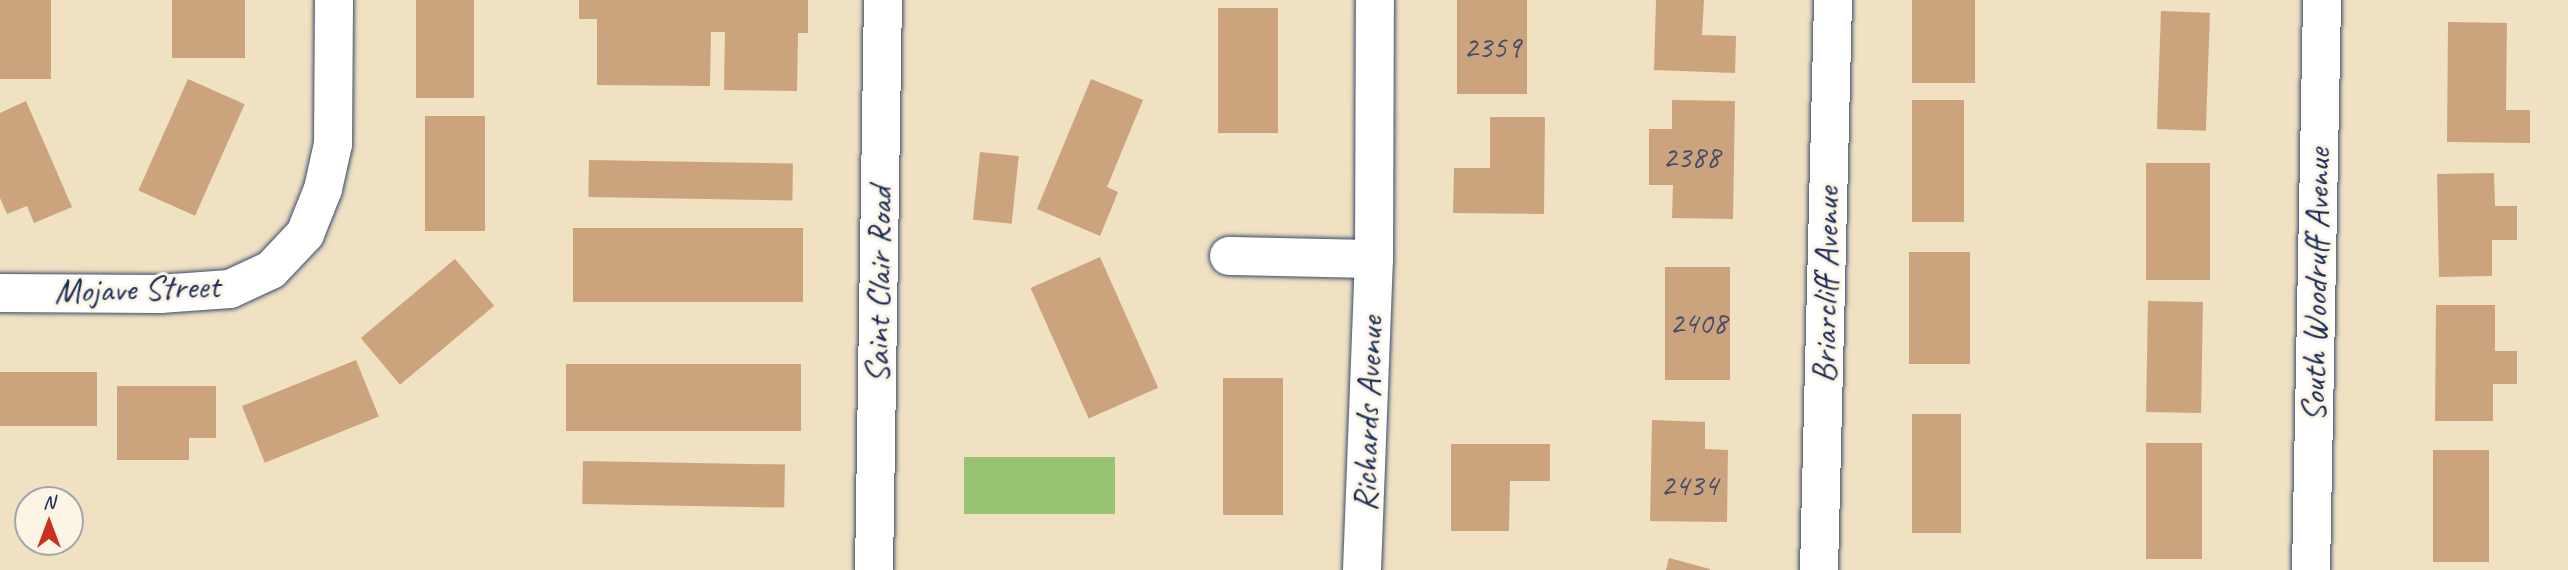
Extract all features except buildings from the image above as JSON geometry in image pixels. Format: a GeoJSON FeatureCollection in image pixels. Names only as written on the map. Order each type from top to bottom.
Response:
{"type":"FeatureCollection","features":[{"type":"Feature","properties":{"kind":"street","name":"Mojave Street"},"geometry":{"type":"LineString","coordinates":[[0,293],[160,294],[230,289],[271,270],[305,234],[333,144],[334,0]]}},
{"type":"Feature","properties":{"kind":"street","name":"Saint Clair Road"},"geometry":{"type":"LineString","coordinates":[[874,570],[883,0]]}},
{"type":"Feature","properties":{"kind":"street","name":"Richards Avenue"},"geometry":{"type":"LineString","coordinates":[[1362,570],[1374,259],[1375,0]]}},
{"type":"Feature","properties":{"kind":"street","name":"Briarcliff Avenue"},"geometry":{"type":"LineString","coordinates":[[1819,570],[1833,0]]}},
{"type":"Feature","properties":{"kind":"street","name":"South Woodruff Avenue"},"geometry":{"type":"LineString","coordinates":[[2311,570],[2322,0]]}},
{"type":"Feature","properties":{"kind":"street"},"geometry":{"type":"LineString","coordinates":[[1229,256],[1374,259]]}},
{"type":"Feature","properties":{"kind":"green space"},"geometry":{"type":"Polygon","coordinates":[[[964,457],[1115,457],[1115,514],[964,514],[964,457]]]}}]}
